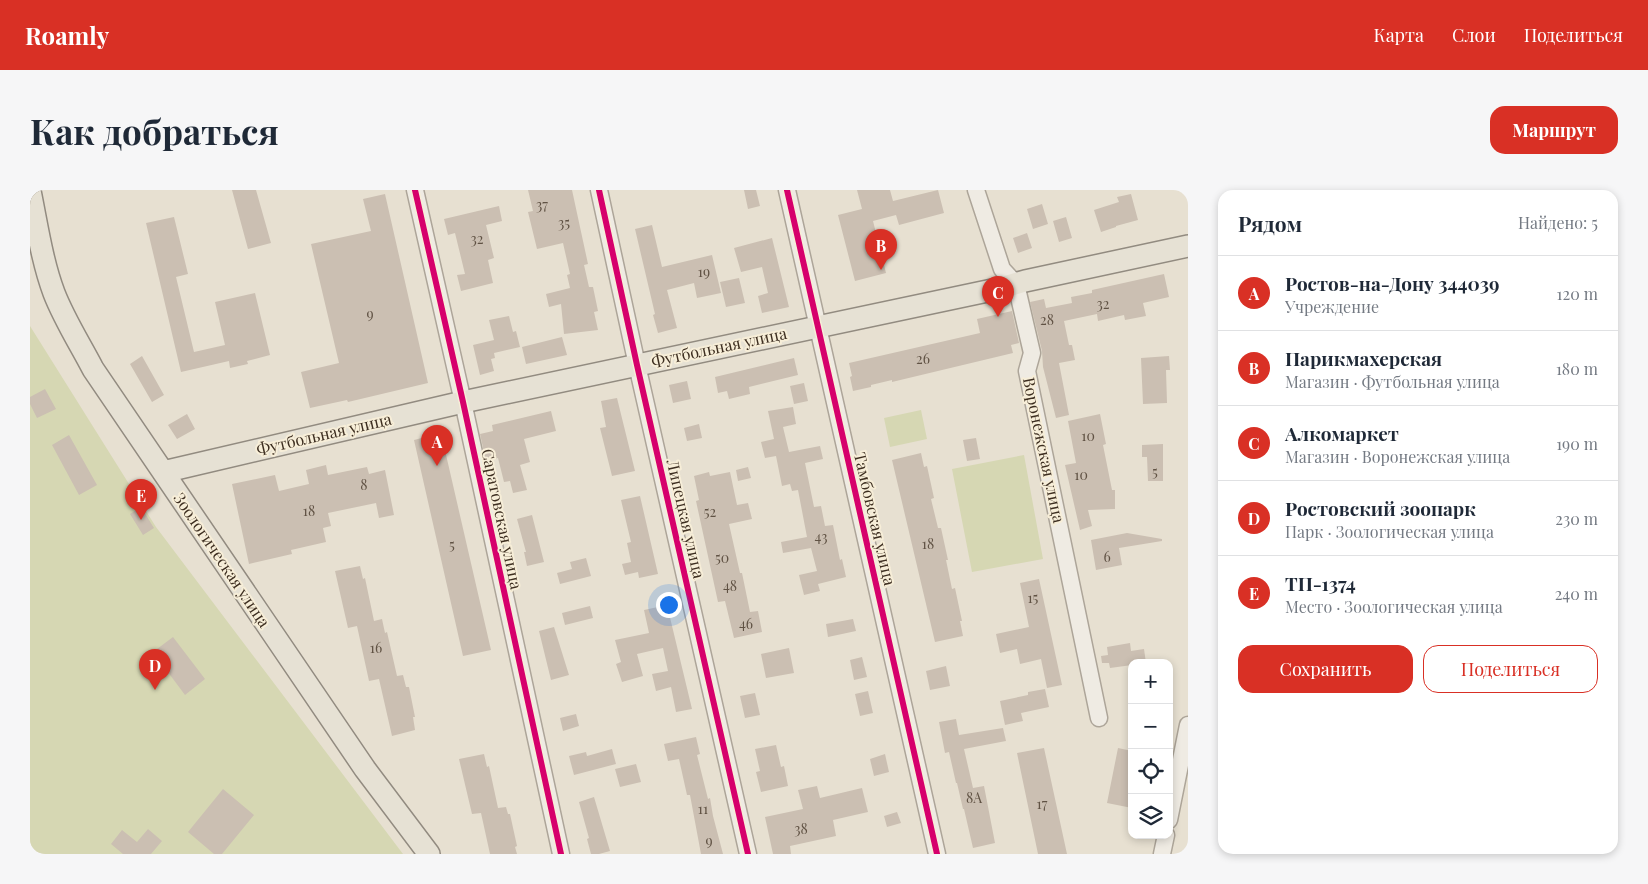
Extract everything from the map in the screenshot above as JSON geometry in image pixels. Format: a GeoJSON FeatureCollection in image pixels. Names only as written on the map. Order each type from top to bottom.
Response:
{"type":"FeatureCollection","features":[{"type":"Feature","properties":{"kind":"main road","name":"Зоологическая улица"},"geometry":{"type":"LineString","coordinates":[[30,191],[43,254],[54,293],[93,368],[365,769],[429,854]]}},
{"type":"Feature","properties":{"kind":"main road","name":"Футбольная улица"},"geometry":{"type":"LineString","coordinates":[[163,472],[463,402],[1188,246]]}},
{"type":"Feature","properties":{"kind":"street","name":"Саратовская улица"},"geometry":{"type":"LineString","coordinates":[[415,190],[463,402],[560,854]]}},
{"type":"Feature","properties":{"kind":"street","name":"Липецкая улица"},"geometry":{"type":"LineString","coordinates":[[599,190],[748,854]]}},
{"type":"Feature","properties":{"kind":"street","name":"Тамбовская улица"},"geometry":{"type":"LineString","coordinates":[[787,190],[938,854]]}},
{"type":"Feature","properties":{"kind":"street","name":"Воронежская улица"},"geometry":{"type":"LineString","coordinates":[[976,190],[1002,270],[1016,284],[1032,353],[1027,371],[1099,718]]}},
{"type":"Feature","properties":{"kind":"street"},"geometry":{"type":"LineString","coordinates":[[1173,800],[1188,725]]}},
{"type":"Feature","properties":{"kind":"street"},"geometry":{"type":"LineString","coordinates":[[1162,854],[1165,839]]}},
{"type":"Feature","properties":{"kind":"green space"},"geometry":{"type":"Polygon","coordinates":[[[30,326],[156,527],[403,854],[30,854],[30,326]]]}},
{"type":"Feature","properties":{"kind":"green space"},"geometry":{"type":"Polygon","coordinates":[[[921,410],[927,439],[890,447],[884,418],[921,410]]]}},
{"type":"Feature","properties":{"kind":"green space"},"geometry":{"type":"Polygon","coordinates":[[[1024,455],[1043,559],[972,572],[952,469],[1024,455]]]}},
{"type":"Feature","properties":{"kind":"building"},"geometry":{"type":"Polygon","coordinates":[[[232,190],[256,190],[271,243],[248,249],[232,190]]]}},
{"type":"Feature","properties":{"kind":"building"},"geometry":{"type":"Polygon","coordinates":[[[528,190],[572,190],[588,264],[584,265],[589,287],[593,287],[598,311],[594,312],[598,330],[564,334],[561,304],[549,307],[546,294],[570,288],[567,275],[570,274],[563,243],[537,249],[528,212],[533,211],[528,190]]]}},
{"type":"Feature","properties":{"kind":"building"},"geometry":{"type":"Polygon","coordinates":[[[744,190],[756,190],[760,206],[748,209],[744,190]]]}},
{"type":"Feature","properties":{"kind":"building"},"geometry":{"type":"Polygon","coordinates":[[[857,190],[890,190],[893,201],[938,190],[944,213],[899,225],[896,215],[873,221],[886,273],[855,281],[838,215],[862,209],[857,190]]]}},
{"type":"Feature","properties":{"kind":"building"},"geometry":{"type":"Polygon","coordinates":[[[385,194],[428,383],[348,402],[347,400],[310,408],[301,372],[339,363],[311,244],[371,231],[363,199],[385,194]]]}},
{"type":"Feature","properties":{"kind":"building"},"geometry":{"type":"Polygon","coordinates":[[[1131,194],[1138,220],[1101,232],[1094,210],[1119,202],[1117,197],[1131,194]]]}},
{"type":"Feature","properties":{"kind":"building"},"geometry":{"type":"Polygon","coordinates":[[[1042,204],[1048,224],[1033,229],[1027,209],[1042,204]]]}},
{"type":"Feature","properties":{"kind":"building"},"geometry":{"type":"Polygon","coordinates":[[[499,206],[502,221],[486,225],[494,258],[488,260],[493,283],[461,291],[457,275],[465,274],[455,233],[448,235],[444,219],[499,206]]]}},
{"type":"Feature","properties":{"kind":"building"},"geometry":{"type":"Polygon","coordinates":[[[174,217],[188,274],[176,277],[194,352],[225,345],[215,302],[255,293],[270,355],[247,361],[248,364],[230,368],[229,361],[181,372],[146,223],[174,217]]]}},
{"type":"Feature","properties":{"kind":"building"},"geometry":{"type":"Polygon","coordinates":[[[1066,217],[1072,238],[1059,242],[1053,221],[1066,217]]]}},
{"type":"Feature","properties":{"kind":"building"},"geometry":{"type":"Polygon","coordinates":[[[652,225],[662,267],[712,255],[721,293],[697,298],[694,283],[667,290],[677,328],[658,333],[635,229],[652,225]]]}},
{"type":"Feature","properties":{"kind":"building"},"geometry":{"type":"Polygon","coordinates":[[[1027,233],[1032,248],[1018,253],[1013,238],[1027,233]]]}},
{"type":"Feature","properties":{"kind":"building"},"geometry":{"type":"Polygon","coordinates":[[[772,238],[789,307],[762,313],[758,296],[768,293],[762,267],[741,272],[734,248],[772,238]]]}},
{"type":"Feature","properties":{"kind":"building"},"geometry":{"type":"Polygon","coordinates":[[[1164,274],[1169,297],[1143,303],[1146,316],[1125,320],[1124,315],[1098,321],[1097,314],[1064,321],[1069,345],[1072,345],[1075,360],[1059,363],[1069,415],[1056,418],[1043,367],[1042,351],[1030,302],[1044,299],[1046,308],[1072,303],[1071,297],[1092,293],[1092,290],[1164,274]]]}},
{"type":"Feature","properties":{"kind":"building"},"geometry":{"type":"Polygon","coordinates":[[[739,278],[745,303],[726,307],[720,282],[739,278]]]}},
{"type":"Feature","properties":{"kind":"building"},"geometry":{"type":"Polygon","coordinates":[[[1012,311],[1019,343],[1011,345],[1013,353],[892,382],[892,380],[853,391],[849,363],[980,333],[977,319],[1012,311]]]}},
{"type":"Feature","properties":{"kind":"building"},"geometry":{"type":"Polygon","coordinates":[[[509,316],[513,332],[516,331],[520,347],[494,353],[495,358],[491,359],[494,371],[480,375],[473,345],[494,340],[489,320],[509,316]]]}},
{"type":"Feature","properties":{"kind":"building"},"geometry":{"type":"Polygon","coordinates":[[[562,337],[567,355],[526,364],[522,347],[562,337]]]}},
{"type":"Feature","properties":{"kind":"building"},"geometry":{"type":"Polygon","coordinates":[[[142,356],[164,395],[152,402],[130,364],[142,356]]]}},
{"type":"Feature","properties":{"kind":"building"},"geometry":{"type":"Polygon","coordinates":[[[1169,356],[1170,370],[1166,370],[1167,403],[1143,404],[1141,358],[1169,356]]]}},
{"type":"Feature","properties":{"kind":"building"},"geometry":{"type":"Polygon","coordinates":[[[794,358],[798,375],[749,387],[750,394],[729,399],[727,391],[718,393],[715,377],[794,358]]]}},
{"type":"Feature","properties":{"kind":"building"},"geometry":{"type":"Polygon","coordinates":[[[687,381],[691,399],[673,403],[669,385],[687,381]]]}},
{"type":"Feature","properties":{"kind":"building"},"geometry":{"type":"Polygon","coordinates":[[[804,383],[808,401],[794,404],[790,386],[804,383]]]}},
{"type":"Feature","properties":{"kind":"building"},"geometry":{"type":"Polygon","coordinates":[[[45,389],[56,409],[37,418],[30,404],[30,397],[45,389]]]}},
{"type":"Feature","properties":{"kind":"building"},"geometry":{"type":"Polygon","coordinates":[[[617,398],[635,471],[612,476],[600,428],[606,427],[601,401],[617,398]]]}},
{"type":"Feature","properties":{"kind":"building"},"geometry":{"type":"Polygon","coordinates":[[[793,407],[796,424],[783,427],[789,452],[820,446],[823,459],[805,463],[814,507],[821,506],[825,526],[833,525],[840,560],[842,559],[846,577],[818,584],[820,591],[804,595],[799,575],[817,571],[811,548],[783,553],[781,542],[807,537],[798,490],[792,491],[790,484],[782,486],[776,456],[765,458],[761,442],[774,439],[768,411],[793,407]]]}},
{"type":"Feature","properties":{"kind":"building"},"geometry":{"type":"Polygon","coordinates":[[[551,411],[556,431],[524,439],[530,462],[520,465],[527,490],[513,493],[510,481],[504,482],[498,458],[486,461],[480,434],[493,431],[492,425],[551,411]]]}},
{"type":"Feature","properties":{"kind":"building"},"geometry":{"type":"Polygon","coordinates":[[[187,414],[195,429],[177,439],[168,425],[187,414]]]}},
{"type":"Feature","properties":{"kind":"building"},"geometry":{"type":"Polygon","coordinates":[[[1100,414],[1106,444],[1103,445],[1112,490],[1115,490],[1115,509],[1088,510],[1092,526],[1080,530],[1065,465],[1076,463],[1068,421],[1100,414]]]}},
{"type":"Feature","properties":{"kind":"building"},"geometry":{"type":"Polygon","coordinates":[[[699,424],[702,438],[687,441],[684,428],[699,424]]]}},
{"type":"Feature","properties":{"kind":"building"},"geometry":{"type":"Polygon","coordinates":[[[441,433],[491,650],[463,656],[414,440],[441,433]]]}},
{"type":"Feature","properties":{"kind":"building"},"geometry":{"type":"Polygon","coordinates":[[[69,435],[97,485],[79,495],[52,445],[69,435]]]}},
{"type":"Feature","properties":{"kind":"building"},"geometry":{"type":"Polygon","coordinates":[[[976,438],[980,459],[967,461],[963,440],[976,438]]]}},
{"type":"Feature","properties":{"kind":"building"},"geometry":{"type":"Polygon","coordinates":[[[1163,444],[1163,481],[1148,481],[1147,457],[1142,457],[1142,445],[1163,444]]]}},
{"type":"Feature","properties":{"kind":"building"},"geometry":{"type":"Polygon","coordinates":[[[921,453],[924,467],[927,466],[934,498],[931,499],[938,528],[941,528],[952,589],[955,588],[962,621],[960,621],[963,636],[935,642],[892,460],[921,453]]]}},
{"type":"Feature","properties":{"kind":"building"},"geometry":{"type":"Polygon","coordinates":[[[326,465],[328,475],[367,467],[369,474],[385,470],[394,515],[379,518],[376,503],[328,513],[331,526],[323,528],[326,542],[291,550],[292,554],[249,564],[232,484],[275,475],[279,491],[309,484],[306,470],[326,465]]]}},
{"type":"Feature","properties":{"kind":"building"},"geometry":{"type":"Polygon","coordinates":[[[748,467],[751,478],[738,481],[736,470],[748,467]]]}},
{"type":"Feature","properties":{"kind":"building"},"geometry":{"type":"Polygon","coordinates":[[[709,472],[710,476],[730,472],[737,505],[748,503],[752,519],[729,524],[750,612],[758,611],[762,632],[734,638],[725,601],[718,602],[696,501],[699,500],[694,476],[709,472]]]}},
{"type":"Feature","properties":{"kind":"building"},"geometry":{"type":"Polygon","coordinates":[[[640,496],[658,574],[639,578],[638,572],[625,575],[622,564],[631,562],[627,543],[631,542],[621,500],[640,496]]]}},
{"type":"Feature","properties":{"kind":"building"},"geometry":{"type":"Polygon","coordinates":[[[141,507],[154,528],[143,535],[130,514],[141,507]]]}},
{"type":"Feature","properties":{"kind":"building"},"geometry":{"type":"Polygon","coordinates":[[[532,515],[544,562],[527,566],[524,552],[526,552],[517,519],[532,515]]]}},
{"type":"Feature","properties":{"kind":"building"},"geometry":{"type":"Polygon","coordinates":[[[1127,533],[1162,539],[1162,541],[1119,548],[1122,565],[1096,570],[1091,540],[1127,533]]]}},
{"type":"Feature","properties":{"kind":"building"},"geometry":{"type":"Polygon","coordinates":[[[586,558],[591,576],[560,584],[557,573],[572,569],[570,562],[586,558]]]}},
{"type":"Feature","properties":{"kind":"building"},"geometry":{"type":"Polygon","coordinates":[[[360,566],[363,579],[365,578],[374,621],[382,619],[385,633],[387,632],[397,676],[403,675],[406,687],[409,687],[415,717],[413,717],[415,730],[392,736],[379,679],[369,681],[357,626],[348,628],[335,571],[360,566]]]}},
{"type":"Feature","properties":{"kind":"building"},"geometry":{"type":"Polygon","coordinates":[[[1039,579],[1062,685],[1047,688],[1041,659],[1020,664],[1017,649],[1000,653],[996,634],[1029,627],[1020,583],[1039,579]]]}},
{"type":"Feature","properties":{"kind":"building"},"geometry":{"type":"Polygon","coordinates":[[[667,605],[692,709],[676,712],[671,687],[656,691],[652,674],[668,671],[663,648],[637,654],[643,676],[622,682],[616,664],[621,662],[615,640],[649,633],[644,610],[667,605]]]}},
{"type":"Feature","properties":{"kind":"building"},"geometry":{"type":"Polygon","coordinates":[[[590,606],[593,618],[565,625],[562,613],[590,606]]]}},
{"type":"Feature","properties":{"kind":"building"},"geometry":{"type":"Polygon","coordinates":[[[853,619],[856,631],[828,637],[826,624],[853,619]]]}},
{"type":"Feature","properties":{"kind":"building"},"geometry":{"type":"Polygon","coordinates":[[[554,627],[569,675],[551,680],[539,631],[554,627]]]}},
{"type":"Feature","properties":{"kind":"building"},"geometry":{"type":"Polygon","coordinates":[[[173,637],[205,679],[185,695],[153,652],[173,637]]]}},
{"type":"Feature","properties":{"kind":"building"},"geometry":{"type":"Polygon","coordinates":[[[1130,643],[1131,651],[1144,649],[1145,659],[1128,659],[1128,666],[1110,668],[1109,663],[1102,663],[1101,656],[1108,655],[1107,647],[1130,643]]]}},
{"type":"Feature","properties":{"kind":"building"},"geometry":{"type":"Polygon","coordinates":[[[789,648],[794,673],[766,678],[761,654],[789,648]]]}},
{"type":"Feature","properties":{"kind":"building"},"geometry":{"type":"Polygon","coordinates":[[[862,657],[867,677],[854,680],[850,660],[862,657]]]}},
{"type":"Feature","properties":{"kind":"building"},"geometry":{"type":"Polygon","coordinates":[[[946,666],[950,686],[930,690],[926,671],[946,666]]]}},
{"type":"Feature","properties":{"kind":"building"},"geometry":{"type":"Polygon","coordinates":[[[1045,689],[1049,707],[1021,713],[1023,721],[1005,725],[1000,701],[1045,689]]]}},
{"type":"Feature","properties":{"kind":"building"},"geometry":{"type":"Polygon","coordinates":[[[868,691],[873,713],[860,716],[855,694],[868,691]]]}},
{"type":"Feature","properties":{"kind":"building"},"geometry":{"type":"Polygon","coordinates":[[[755,693],[760,715],[745,718],[740,696],[755,693]]]}},
{"type":"Feature","properties":{"kind":"building"},"geometry":{"type":"Polygon","coordinates":[[[576,714],[579,726],[563,731],[560,718],[576,714]]]}},
{"type":"Feature","properties":{"kind":"building"},"geometry":{"type":"Polygon","coordinates":[[[956,719],[959,735],[1003,728],[1006,741],[964,749],[973,788],[984,786],[995,843],[973,848],[949,752],[945,753],[939,722],[956,719]]]}},
{"type":"Feature","properties":{"kind":"building"},"geometry":{"type":"Polygon","coordinates":[[[696,737],[700,754],[697,755],[708,799],[710,798],[723,854],[701,854],[690,795],[687,795],[679,759],[668,761],[664,744],[696,737]]]}},
{"type":"Feature","properties":{"kind":"building"},"geometry":{"type":"Polygon","coordinates":[[[776,745],[781,767],[784,766],[788,786],[761,792],[756,772],[760,771],[755,749],[776,745]]]}},
{"type":"Feature","properties":{"kind":"building"},"geometry":{"type":"Polygon","coordinates":[[[1044,748],[1067,854],[1038,854],[1017,753],[1044,748]]]}},
{"type":"Feature","properties":{"kind":"building"},"geometry":{"type":"Polygon","coordinates":[[[1118,748],[1128,750],[1128,807],[1107,803],[1118,748]]]}},
{"type":"Feature","properties":{"kind":"building"},"geometry":{"type":"Polygon","coordinates":[[[612,749],[616,764],[574,775],[569,756],[586,752],[587,756],[612,749]]]}},
{"type":"Feature","properties":{"kind":"building"},"geometry":{"type":"Polygon","coordinates":[[[484,754],[487,767],[489,766],[498,808],[506,807],[508,814],[510,814],[517,854],[490,854],[481,813],[472,814],[459,759],[484,754]]]}},
{"type":"Feature","properties":{"kind":"building"},"geometry":{"type":"Polygon","coordinates":[[[885,754],[889,772],[874,776],[870,759],[885,754]]]}},
{"type":"Feature","properties":{"kind":"building"},"geometry":{"type":"Polygon","coordinates":[[[636,764],[641,782],[620,787],[615,769],[636,764]]]}},
{"type":"Feature","properties":{"kind":"building"},"geometry":{"type":"Polygon","coordinates":[[[817,786],[820,798],[862,788],[868,812],[833,820],[836,836],[790,846],[791,854],[773,854],[765,817],[803,809],[798,790],[817,786]]]}},
{"type":"Feature","properties":{"kind":"building"},"geometry":{"type":"Polygon","coordinates":[[[223,789],[254,815],[222,854],[214,854],[188,832],[223,789]]]}},
{"type":"Feature","properties":{"kind":"building"},"geometry":{"type":"Polygon","coordinates":[[[594,797],[610,851],[599,854],[591,854],[587,839],[589,838],[579,802],[594,797]]]}},
{"type":"Feature","properties":{"kind":"building"},"geometry":{"type":"Polygon","coordinates":[[[897,812],[901,823],[887,827],[884,816],[897,812]]]}},
{"type":"Feature","properties":{"kind":"building"},"geometry":{"type":"Polygon","coordinates":[[[148,829],[162,841],[151,854],[123,854],[111,844],[122,830],[137,842],[148,829]]]}},
{"type":"Feature","properties":{"kind":"cycle path"},"geometry":{"type":"LineString","coordinates":[[415,190],[561,854]]}},
{"type":"Feature","properties":{"kind":"cycle path"},"geometry":{"type":"LineString","coordinates":[[599,190],[748,854]]}},
{"type":"Feature","properties":{"kind":"cycle path"},"geometry":{"type":"LineString","coordinates":[[787,190],[937,854]]}},
{"type":"Feature","properties":{"kind":"place","name":"Парикмахерская"},"geometry":{"type":"Point","coordinates":[881,270]}},
{"type":"Feature","properties":{"kind":"place","name":"Алкомаркет"},"geometry":{"type":"Point","coordinates":[998,317]}},
{"type":"Feature","properties":{"kind":"place","name":"Ростов-на-Дону 344039"},"geometry":{"type":"Point","coordinates":[437,466]}},
{"type":"Feature","properties":{"kind":"place","name":"ТП-1374"},"geometry":{"type":"Point","coordinates":[141,520]}},
{"type":"Feature","properties":{"kind":"place","name":"Ростовский зоопарк"},"geometry":{"type":"Point","coordinates":[155,690]}}]}
